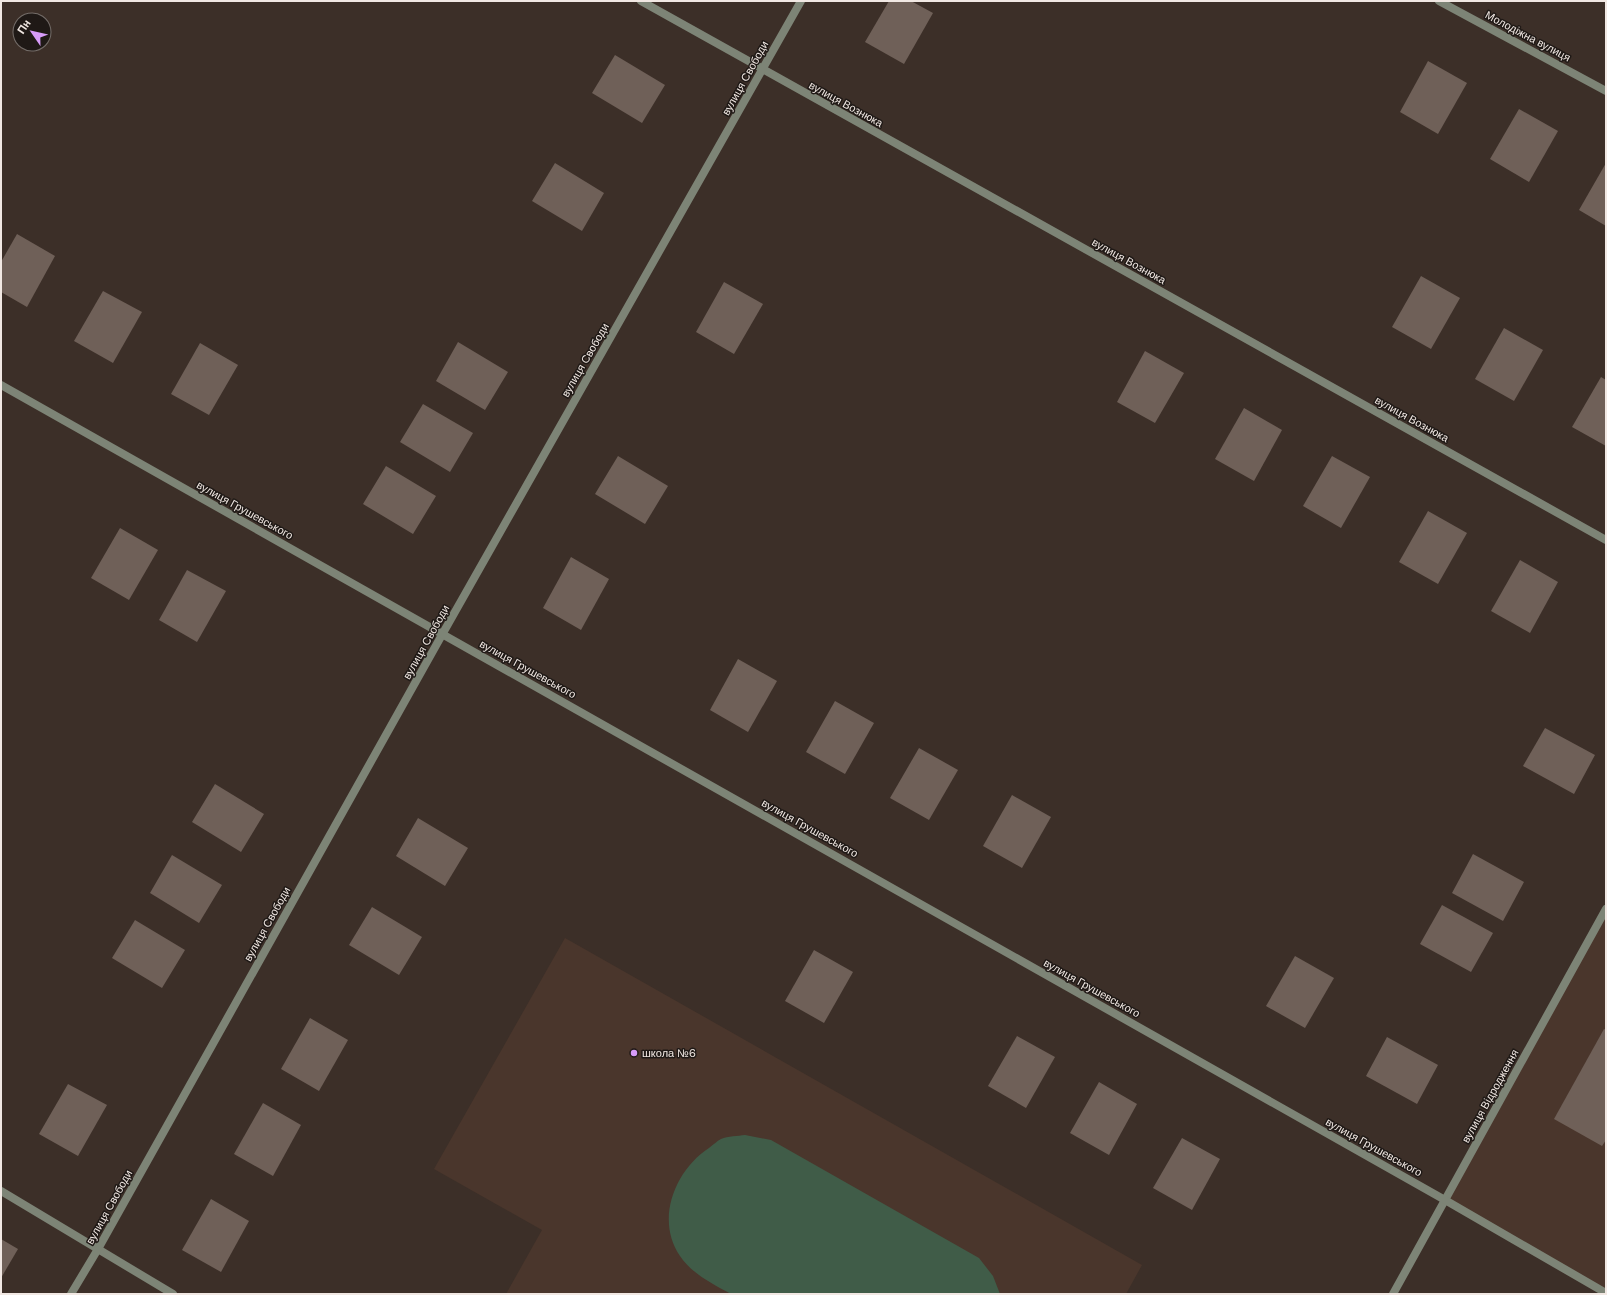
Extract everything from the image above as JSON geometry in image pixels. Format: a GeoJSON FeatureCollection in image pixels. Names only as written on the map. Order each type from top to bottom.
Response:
{"type":"FeatureCollection","features":[{"type":"Feature","properties":{"kind":"street","name":"вулиця Вознюка"},"geometry":{"type":"LineString","coordinates":[[641,1],[762,70],[1606,540]]}},
{"type":"Feature","properties":{"kind":"street","name":"вулиця Свободи"},"geometry":{"type":"LineString","coordinates":[[72,1294],[800,1]]}},
{"type":"Feature","properties":{"kind":"street","name":"Молодіжна вулиця"},"geometry":{"type":"LineString","coordinates":[[1439,1],[1606,91]]}},
{"type":"Feature","properties":{"kind":"street","name":"вулиця Грушевського"},"geometry":{"type":"LineString","coordinates":[[1,385],[443,633],[1445,1200],[1606,1293]]}},
{"type":"Feature","properties":{"kind":"street","name":"вулиця Відродження"},"geometry":{"type":"LineString","coordinates":[[1393,1294],[1606,909]]}},
{"type":"Feature","properties":{"kind":"street"},"geometry":{"type":"LineString","coordinates":[[1,1191],[172,1294]]}},
{"type":"Feature","properties":{"kind":"shaded area"},"geometry":{"type":"Polygon","coordinates":[[[1606,909],[1606,1293],[1445,1200],[1606,909]]]}},
{"type":"Feature","properties":{"kind":"shaded area","name":"школа №6"},"geometry":{"type":"Polygon","coordinates":[[[565,938],[1142,1265],[1126,1294],[506,1294],[542,1230],[434,1169],[565,938]]]}},
{"type":"Feature","properties":{"kind":"green space"},"geometry":{"type":"Polygon","coordinates":[[[745,1135],[771,1140],[979,1258],[993,1276],[1000,1294],[731,1294],[710,1282],[690,1268],[680,1256],[673,1242],[669,1227],[669,1212],[672,1197],[678,1182],[697,1157],[721,1139],[745,1135]]]}},
{"type":"Feature","properties":{"kind":"building"},"geometry":{"type":"Polygon","coordinates":[[[889,1],[911,1],[933,13],[904,64],[865,42],[889,1]]]}},
{"type":"Feature","properties":{"kind":"building"},"geometry":{"type":"Polygon","coordinates":[[[615,55],[665,85],[642,123],[592,93],[615,55]]]}},
{"type":"Feature","properties":{"kind":"building"},"geometry":{"type":"Polygon","coordinates":[[[1428,61],[1467,83],[1438,134],[1400,112],[1428,61]]]}},
{"type":"Feature","properties":{"kind":"building"},"geometry":{"type":"Polygon","coordinates":[[[1519,109],[1558,131],[1529,182],[1490,159],[1519,109]]]}},
{"type":"Feature","properties":{"kind":"building"},"geometry":{"type":"Polygon","coordinates":[[[555,163],[604,193],[582,231],[532,201],[555,163]]]}},
{"type":"Feature","properties":{"kind":"building"},"geometry":{"type":"Polygon","coordinates":[[[1606,163],[1606,226],[1579,210],[1606,163]]]}},
{"type":"Feature","properties":{"kind":"building"},"geometry":{"type":"Polygon","coordinates":[[[17,234],[55,256],[27,307],[1,292],[1,262],[17,234]]]}},
{"type":"Feature","properties":{"kind":"building"},"geometry":{"type":"Polygon","coordinates":[[[1421,276],[1460,298],[1431,349],[1392,327],[1421,276]]]}},
{"type":"Feature","properties":{"kind":"building"},"geometry":{"type":"Polygon","coordinates":[[[724,282],[763,304],[734,354],[696,332],[724,282]]]}},
{"type":"Feature","properties":{"kind":"building"},"geometry":{"type":"Polygon","coordinates":[[[103,291],[142,312],[113,363],[74,341],[103,291]]]}},
{"type":"Feature","properties":{"kind":"building"},"geometry":{"type":"Polygon","coordinates":[[[1504,328],[1543,350],[1514,401],[1475,379],[1504,328]]]}},
{"type":"Feature","properties":{"kind":"building"},"geometry":{"type":"Polygon","coordinates":[[[458,342],[508,372],[485,410],[436,381],[458,342]]]}},
{"type":"Feature","properties":{"kind":"building"},"geometry":{"type":"Polygon","coordinates":[[[200,343],[238,365],[209,415],[171,394],[200,343]]]}},
{"type":"Feature","properties":{"kind":"building"},"geometry":{"type":"Polygon","coordinates":[[[1145,351],[1184,373],[1155,423],[1117,402],[1145,351]]]}},
{"type":"Feature","properties":{"kind":"building"},"geometry":{"type":"Polygon","coordinates":[[[1601,377],[1606,380],[1606,446],[1572,427],[1601,377]]]}},
{"type":"Feature","properties":{"kind":"building"},"geometry":{"type":"Polygon","coordinates":[[[423,404],[473,433],[450,472],[400,442],[423,404]]]}},
{"type":"Feature","properties":{"kind":"building"},"geometry":{"type":"Polygon","coordinates":[[[1244,408],[1282,430],[1254,481],[1215,459],[1244,408]]]}},
{"type":"Feature","properties":{"kind":"building"},"geometry":{"type":"Polygon","coordinates":[[[618,456],[668,486],[645,524],[595,494],[618,456]]]}},
{"type":"Feature","properties":{"kind":"building"},"geometry":{"type":"Polygon","coordinates":[[[1332,456],[1370,477],[1341,528],[1303,506],[1332,456]]]}},
{"type":"Feature","properties":{"kind":"building"},"geometry":{"type":"Polygon","coordinates":[[[386,466],[436,496],[413,534],[363,504],[386,466]]]}},
{"type":"Feature","properties":{"kind":"building"},"geometry":{"type":"Polygon","coordinates":[[[1428,511],[1467,533],[1438,584],[1399,562],[1428,511]]]}},
{"type":"Feature","properties":{"kind":"building"},"geometry":{"type":"Polygon","coordinates":[[[120,528],[158,550],[129,600],[91,578],[120,528]]]}},
{"type":"Feature","properties":{"kind":"building"},"geometry":{"type":"Polygon","coordinates":[[[571,557],[609,579],[581,630],[543,608],[571,557]]]}},
{"type":"Feature","properties":{"kind":"building"},"geometry":{"type":"Polygon","coordinates":[[[1520,560],[1558,582],[1530,633],[1491,611],[1520,560]]]}},
{"type":"Feature","properties":{"kind":"building"},"geometry":{"type":"Polygon","coordinates":[[[187,570],[226,591],[197,642],[159,620],[187,570]]]}},
{"type":"Feature","properties":{"kind":"building"},"geometry":{"type":"Polygon","coordinates":[[[738,659],[777,681],[748,732],[710,710],[738,659]]]}},
{"type":"Feature","properties":{"kind":"building"},"geometry":{"type":"Polygon","coordinates":[[[835,701],[874,723],[845,774],[806,752],[835,701]]]}},
{"type":"Feature","properties":{"kind":"building"},"geometry":{"type":"Polygon","coordinates":[[[1545,728],[1595,755],[1574,794],[1523,766],[1545,728]]]}},
{"type":"Feature","properties":{"kind":"building"},"geometry":{"type":"Polygon","coordinates":[[[919,748],[958,770],[929,820],[890,798],[919,748]]]}},
{"type":"Feature","properties":{"kind":"building"},"geometry":{"type":"Polygon","coordinates":[[[215,784],[264,814],[241,852],[192,822],[215,784]]]}},
{"type":"Feature","properties":{"kind":"building"},"geometry":{"type":"Polygon","coordinates":[[[1012,795],[1051,817],[1022,868],[983,846],[1012,795]]]}},
{"type":"Feature","properties":{"kind":"building"},"geometry":{"type":"Polygon","coordinates":[[[418,818],[468,848],[445,886],[396,856],[418,818]]]}},
{"type":"Feature","properties":{"kind":"building"},"geometry":{"type":"Polygon","coordinates":[[[1473,854],[1524,882],[1503,921],[1452,893],[1473,854]]]}},
{"type":"Feature","properties":{"kind":"building"},"geometry":{"type":"Polygon","coordinates":[[[172,855],[222,885],[199,923],[150,893],[172,855]]]}},
{"type":"Feature","properties":{"kind":"building"},"geometry":{"type":"Polygon","coordinates":[[[1442,905],[1493,933],[1471,972],[1420,944],[1442,905]]]}},
{"type":"Feature","properties":{"kind":"building"},"geometry":{"type":"Polygon","coordinates":[[[372,907],[422,937],[399,975],[349,945],[372,907]]]}},
{"type":"Feature","properties":{"kind":"building"},"geometry":{"type":"Polygon","coordinates":[[[135,920],[185,950],[162,988],[112,958],[135,920]]]}},
{"type":"Feature","properties":{"kind":"building"},"geometry":{"type":"Polygon","coordinates":[[[814,950],[853,972],[824,1023],[785,1001],[814,950]]]}},
{"type":"Feature","properties":{"kind":"building"},"geometry":{"type":"Polygon","coordinates":[[[1295,956],[1334,978],[1305,1028],[1266,1006],[1295,956]]]}},
{"type":"Feature","properties":{"kind":"building"},"geometry":{"type":"Polygon","coordinates":[[[310,1018],[348,1040],[319,1091],[281,1069],[310,1018]]]}},
{"type":"Feature","properties":{"kind":"building"},"geometry":{"type":"Polygon","coordinates":[[[1604,1029],[1606,1030],[1606,1140],[1602,1146],[1554,1119],[1604,1029]]]}},
{"type":"Feature","properties":{"kind":"building"},"geometry":{"type":"Polygon","coordinates":[[[1017,1036],[1055,1057],[1026,1108],[988,1086],[1017,1036]]]}},
{"type":"Feature","properties":{"kind":"building"},"geometry":{"type":"Polygon","coordinates":[[[1387,1037],[1438,1065],[1417,1104],[1366,1076],[1387,1037]]]}},
{"type":"Feature","properties":{"kind":"building"},"geometry":{"type":"Polygon","coordinates":[[[1099,1082],[1137,1104],[1109,1155],[1070,1133],[1099,1082]]]}},
{"type":"Feature","properties":{"kind":"building"},"geometry":{"type":"Polygon","coordinates":[[[68,1084],[107,1105],[78,1156],[39,1134],[68,1084]]]}},
{"type":"Feature","properties":{"kind":"building"},"geometry":{"type":"Polygon","coordinates":[[[263,1103],[301,1125],[273,1176],[234,1154],[263,1103]]]}},
{"type":"Feature","properties":{"kind":"building"},"geometry":{"type":"Polygon","coordinates":[[[1182,1138],[1220,1159],[1192,1210],[1153,1188],[1182,1138]]]}},
{"type":"Feature","properties":{"kind":"building"},"geometry":{"type":"Polygon","coordinates":[[[211,1199],[249,1221],[221,1272],[182,1250],[211,1199]]]}},
{"type":"Feature","properties":{"kind":"building"},"geometry":{"type":"Polygon","coordinates":[[[1,1239],[18,1249],[1,1278],[1,1239]]]}},
{"type":"Feature","properties":{"kind":"place","name":"школа №6"},"geometry":{"type":"Point","coordinates":[634,1053]}}]}
